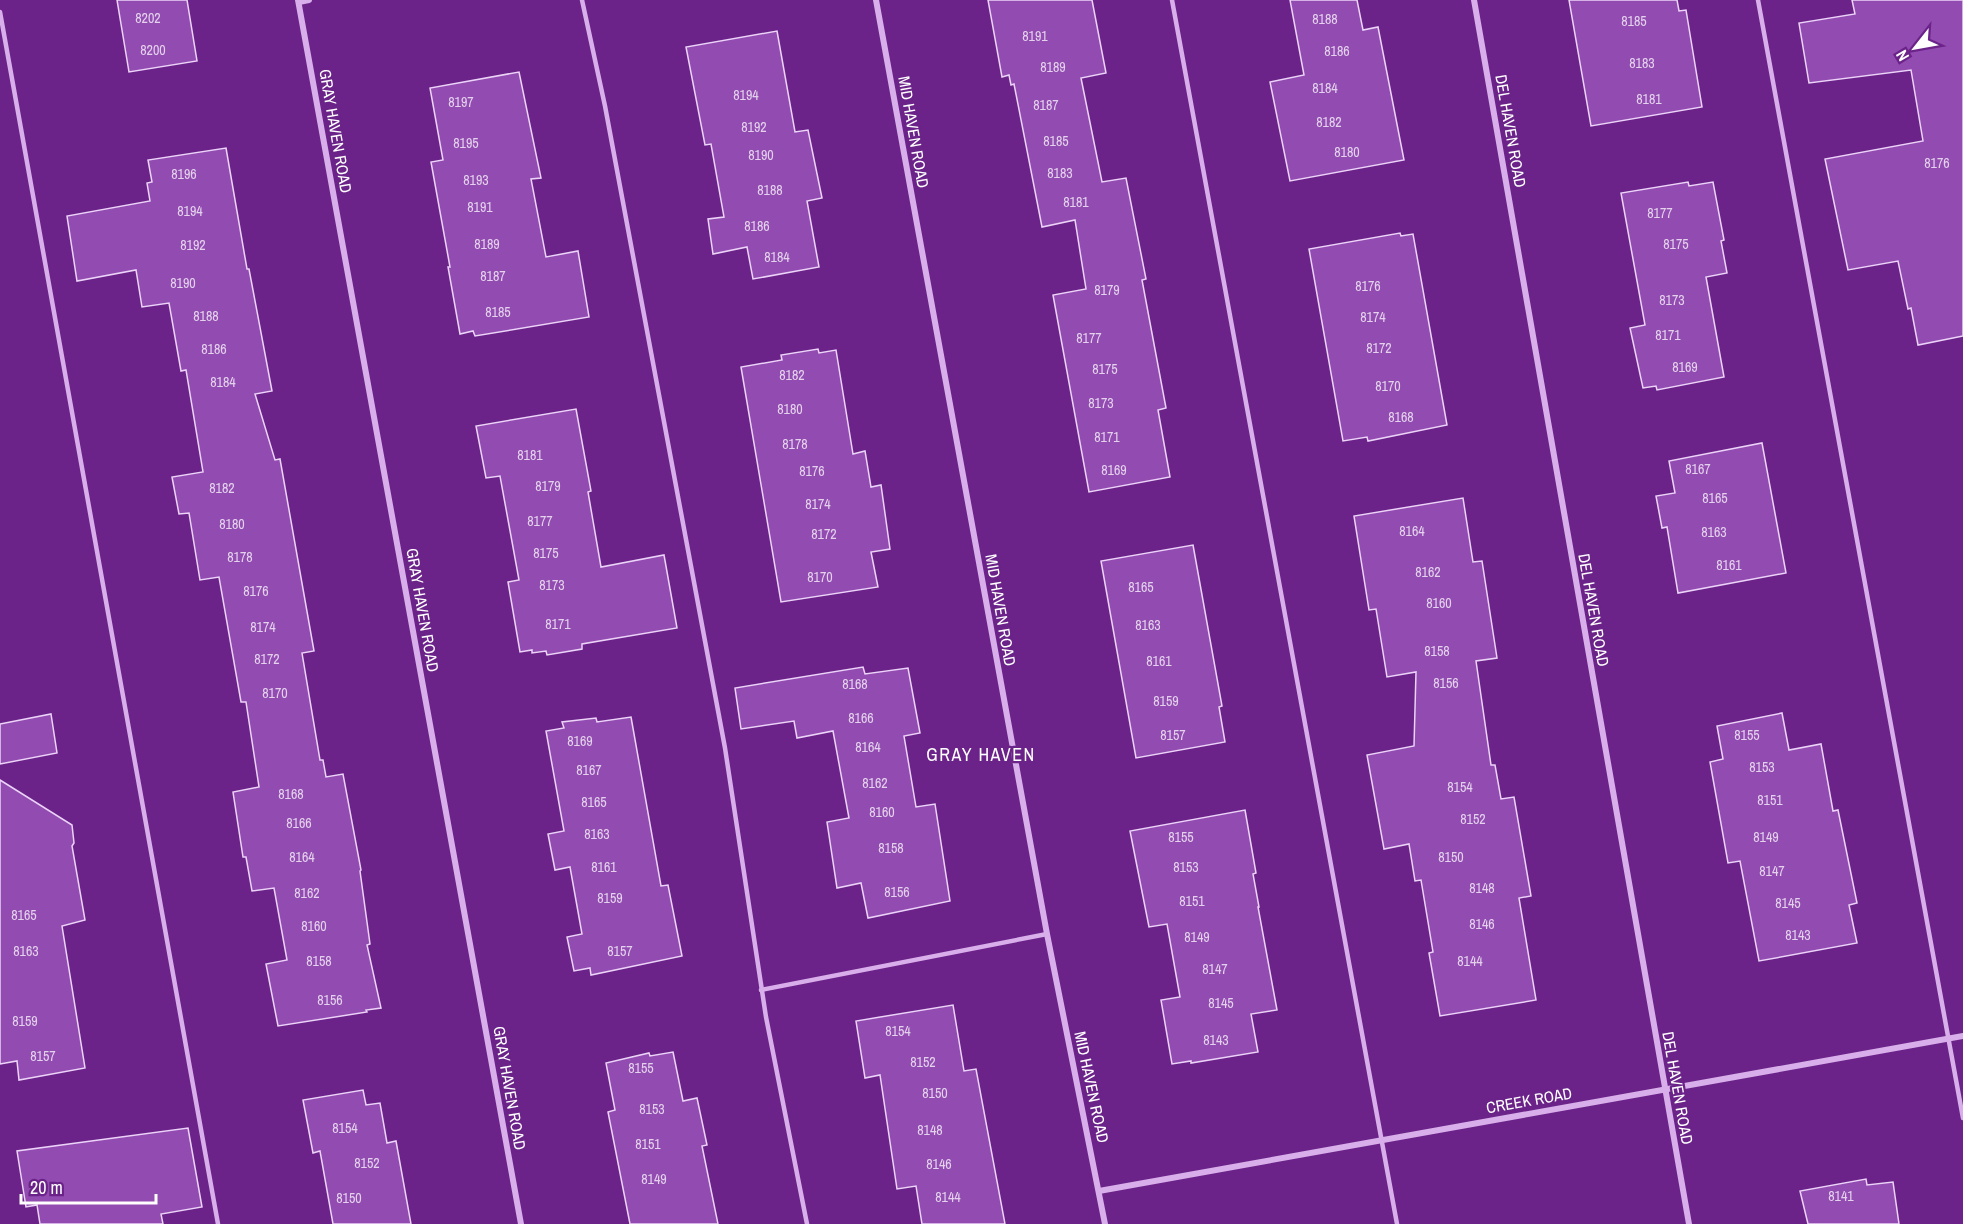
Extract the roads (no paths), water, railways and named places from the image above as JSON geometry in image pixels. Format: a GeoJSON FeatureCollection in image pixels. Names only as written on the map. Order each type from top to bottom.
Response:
{"type":"FeatureCollection","features":[{"type":"Feature","properties":{"kind":"street"},"geometry":{"type":"LineString","coordinates":[[298,1],[309,0]]}},
{"type":"Feature","properties":{"kind":"street","name":"MID HAVEN ROAD"},"geometry":{"type":"LineString","coordinates":[[876,0],[1047,934],[1106,1224]]}},
{"type":"Feature","properties":{"kind":"street","name":"DEL HAVEN ROAD"},"geometry":{"type":"LineString","coordinates":[[1474,0],[1689,1224]]}},
{"type":"Feature","properties":{"kind":"street","name":"GRAY HAVEN ROAD"},"geometry":{"type":"LineString","coordinates":[[298,1],[521,1224]]}},
{"type":"Feature","properties":{"kind":"street","name":"CREEK ROAD"},"geometry":{"type":"LineString","coordinates":[[1099,1191],[1963,1036]]}},
{"type":"Feature","properties":{"kind":"lane"},"geometry":{"type":"LineString","coordinates":[[582,0],[607,117],[724,747],[761,990],[807,1224]]}},
{"type":"Feature","properties":{"kind":"lane"},"geometry":{"type":"LineString","coordinates":[[1172,0],[1397,1224]]}},
{"type":"Feature","properties":{"kind":"lane"},"geometry":{"type":"LineString","coordinates":[[1758,0],[1963,1118]]}},
{"type":"Feature","properties":{"kind":"lane"},"geometry":{"type":"LineString","coordinates":[[0,12],[218,1224]]}},
{"type":"Feature","properties":{"kind":"lane"},"geometry":{"type":"LineString","coordinates":[[761,990],[1047,934]]}},
{"type":"Feature","properties":{"kind":"district","name":"GRAY HAVEN"},"geometry":{"type":"Point","coordinates":[981,755]}}]}
